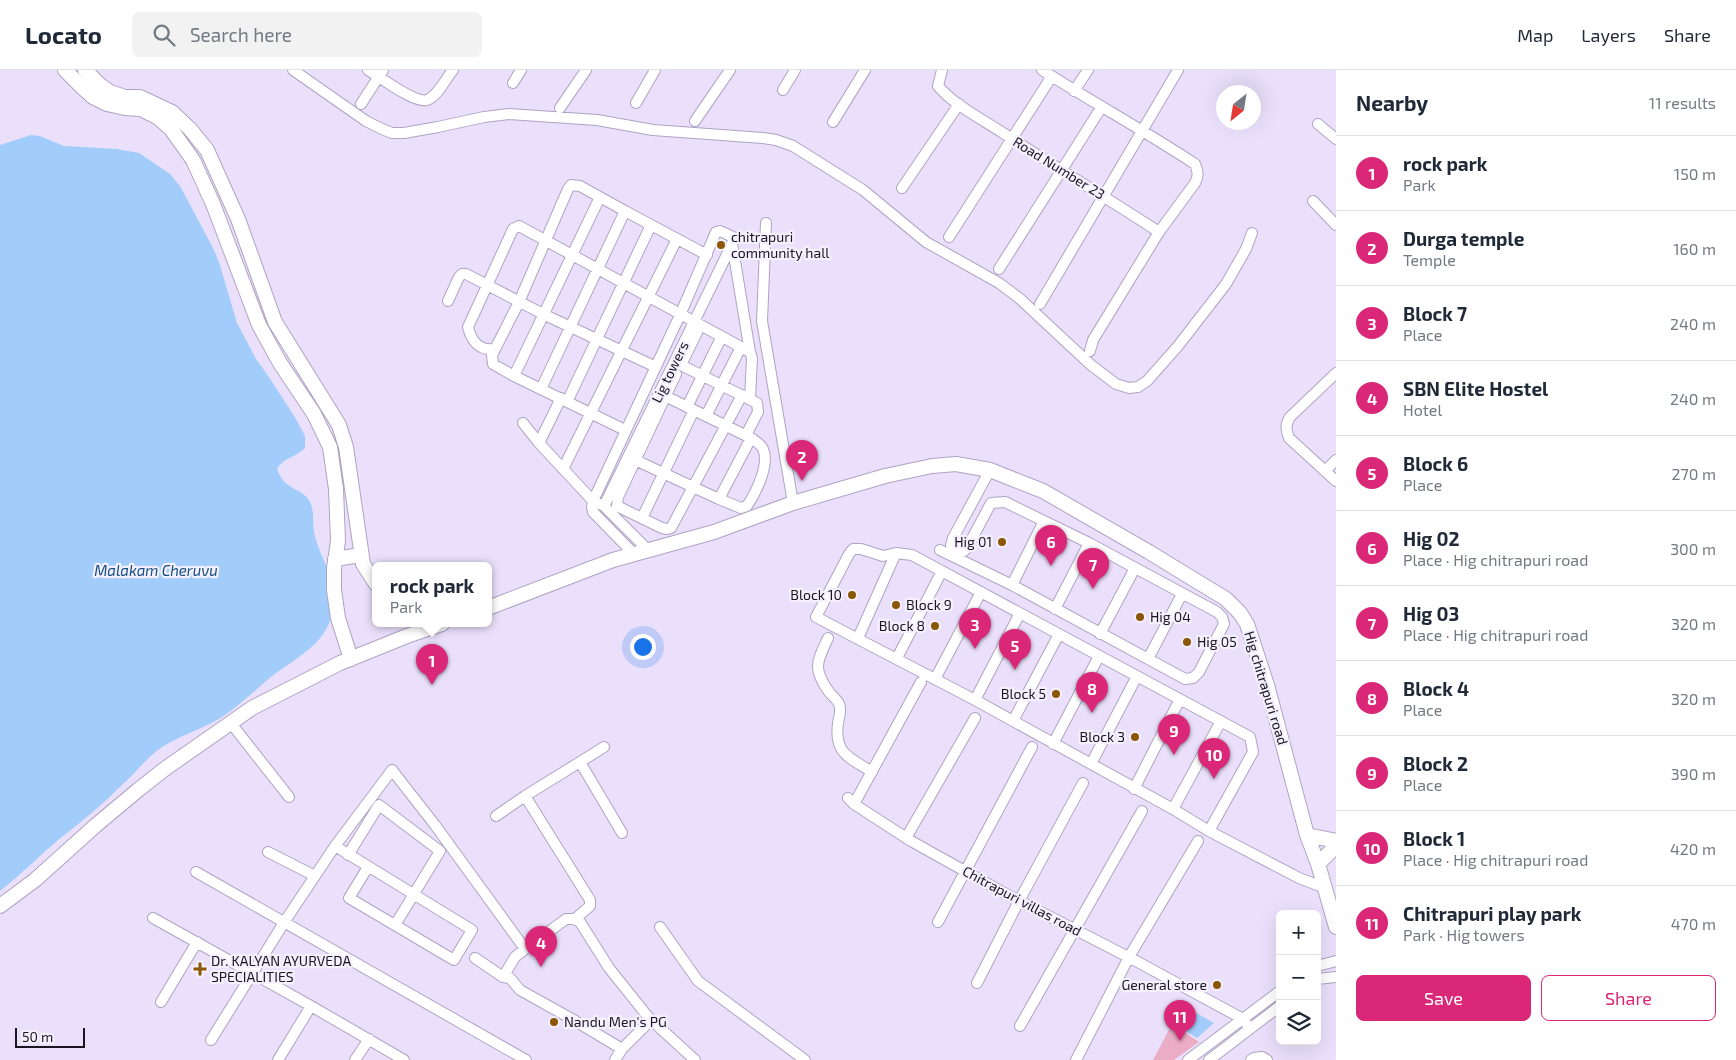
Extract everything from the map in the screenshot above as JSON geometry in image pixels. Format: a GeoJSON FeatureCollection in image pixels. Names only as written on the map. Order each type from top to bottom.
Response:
{"type":"FeatureCollection","features":[{"type":"Feature","properties":{"kind":"street"},"geometry":{"type":"LineString","coordinates":[[65,70],[83,88],[110,92],[125,97],[140,97],[160,112],[193,160],[213,204],[259,325],[280,363],[314,414],[330,447],[336,489],[338,542],[335,559],[334,590],[338,618],[351,660]]}},
{"type":"Feature","properties":{"kind":"street"},"geometry":{"type":"LineString","coordinates":[[85,70],[96,91]]}},
{"type":"Feature","properties":{"kind":"street"},"geometry":{"type":"LineString","coordinates":[[294,70],[366,121],[392,133],[404,133],[509,114],[597,120],[653,130],[763,138],[776,140],[792,146],[863,190],[926,242],[999,283],[1019,298],[1091,365],[1116,384],[1129,388],[1138,387],[1146,381],[1178,346],[1226,284],[1246,249],[1252,233]]}},
{"type":"Feature","properties":{"kind":"street"},"geometry":{"type":"LineString","coordinates":[[368,70],[381,73],[412,97],[420,100],[428,100],[436,93],[452,70]]}},
{"type":"Feature","properties":{"kind":"street"},"geometry":{"type":"LineString","coordinates":[[513,83],[521,70]]}},
{"type":"Feature","properties":{"kind":"street"},"geometry":{"type":"LineString","coordinates":[[560,108],[586,70]]}},
{"type":"Feature","properties":{"kind":"street"},"geometry":{"type":"LineString","coordinates":[[636,103],[655,70]]}},
{"type":"Feature","properties":{"kind":"street"},"geometry":{"type":"LineString","coordinates":[[695,121],[730,70]]}},
{"type":"Feature","properties":{"kind":"street"},"geometry":{"type":"LineString","coordinates":[[783,90],[795,70]]}},
{"type":"Feature","properties":{"kind":"street"},"geometry":{"type":"LineString","coordinates":[[833,122],[865,70]]}},
{"type":"Feature","properties":{"kind":"street","name":"Road Number 23"},"geometry":{"type":"LineString","coordinates":[[942,70],[938,86],[959,104],[1062,172],[1104,196],[1159,232]]}},
{"type":"Feature","properties":{"kind":"street"},"geometry":{"type":"LineString","coordinates":[[1042,70],[1195,164],[1198,171],[1194,183],[1159,232],[1093,340],[1090,351]]}},
{"type":"Feature","properties":{"kind":"street"},"geometry":{"type":"LineString","coordinates":[[1074,91],[1088,70]]}},
{"type":"Feature","properties":{"kind":"street"},"geometry":{"type":"LineString","coordinates":[[1040,304],[1178,70]]}},
{"type":"Feature","properties":{"kind":"street"},"geometry":{"type":"LineString","coordinates":[[361,104],[381,73]]}},
{"type":"Feature","properties":{"kind":"street"},"geometry":{"type":"LineString","coordinates":[[949,237],[1052,76]]}},
{"type":"Feature","properties":{"kind":"street"},"geometry":{"type":"LineString","coordinates":[[902,188],[959,104]]}},
{"type":"Feature","properties":{"kind":"street"},"geometry":{"type":"LineString","coordinates":[[999,268],[1062,172],[1101,108]]}},
{"type":"Feature","properties":{"kind":"street"},"geometry":{"type":"LineString","coordinates":[[160,112],[172,112],[190,129],[207,150],[238,219],[276,322],[339,425],[346,447],[361,555],[363,564],[372,578]]}},
{"type":"Feature","properties":{"kind":"street"},"geometry":{"type":"LineString","coordinates":[[1321,127],[1336,139]]}},
{"type":"Feature","properties":{"kind":"street"},"geometry":{"type":"LineString","coordinates":[[625,430],[493,364],[492,355],[494,349],[519,302],[560,205],[571,185],[580,186],[707,255]]}},
{"type":"Feature","properties":{"kind":"street"},"geometry":{"type":"LineString","coordinates":[[514,376],[600,197]]}},
{"type":"Feature","properties":{"kind":"street"},"geometry":{"type":"LineString","coordinates":[[1312,201],[1336,225]]}},
{"type":"Feature","properties":{"kind":"street"},"geometry":{"type":"LineString","coordinates":[[541,389],[625,211]]}},
{"type":"Feature","properties":{"kind":"street"},"geometry":{"type":"LineString","coordinates":[[766,223],[762,321],[793,503]]}},
{"type":"Feature","properties":{"kind":"street"},"geometry":{"type":"LineString","coordinates":[[539,443],[596,339],[651,225]]}},
{"type":"Feature","properties":{"kind":"street"},"geometry":{"type":"LineString","coordinates":[[494,349],[488,350],[478,345],[470,336],[468,326],[513,229],[519,226],[745,350],[752,358],[746,397],[726,426],[671,528],[667,530],[617,506],[618,496],[631,458]]}},
{"type":"Feature","properties":{"kind":"street"},"geometry":{"type":"LineString","coordinates":[[641,552],[593,512],[593,501],[680,315],[716,232],[720,231],[734,241],[745,350],[722,385],[706,416]]}},
{"type":"Feature","properties":{"kind":"street"},"geometry":{"type":"LineString","coordinates":[[564,469],[677,238]]}},
{"type":"Feature","properties":{"kind":"street","name":"Lig towers"},"geometry":{"type":"LineString","coordinates":[[631,458],[697,324],[734,241]]}},
{"type":"Feature","properties":{"kind":"street"},"geometry":{"type":"LineString","coordinates":[[448,301],[459,277],[462,274],[466,274],[544,315],[656,367]]}},
{"type":"Feature","properties":{"kind":"street"},"geometry":{"type":"LineString","coordinates":[[642,518],[664,473],[691,408],[702,375],[721,338]]}},
{"type":"Feature","properties":{"kind":"street"},"geometry":{"type":"LineString","coordinates":[[678,364],[758,403],[759,407],[749,436],[719,500]]}},
{"type":"Feature","properties":{"kind":"street"},"geometry":{"type":"LineString","coordinates":[[1336,373],[1290,417],[1286,429],[1289,438],[1336,481]]}},
{"type":"Feature","properties":{"kind":"street"},"geometry":{"type":"LineString","coordinates":[[631,458],[719,500],[741,508],[749,504],[762,474],[765,456],[762,447],[749,436],[646,387]]}},
{"type":"Feature","properties":{"kind":"street"},"geometry":{"type":"LineString","coordinates":[[523,423],[593,501],[604,506],[641,552]]}},
{"type":"Feature","properties":{"kind":"street"},"geometry":{"type":"LineString","coordinates":[[330,447],[346,447]]}},
{"type":"Feature","properties":{"kind":"street"},"geometry":{"type":"LineString","coordinates":[[604,506],[631,458]]}},
{"type":"Feature","properties":{"kind":"street"},"geometry":{"type":"LineString","coordinates":[[1325,471],[1336,460]]}},
{"type":"Feature","properties":{"kind":"street","name":"Hig chitrapuri road"},"geometry":{"type":"LineString","coordinates":[[492,606],[613,560],[714,532],[793,503],[885,476],[932,466],[956,464],[990,470],[1043,491],[1149,552],[1218,595],[1240,613],[1247,624],[1268,685],[1307,835],[1318,864],[1336,927]]}},
{"type":"Feature","properties":{"kind":"street"},"geometry":{"type":"LineString","coordinates":[[940,550],[1012,585],[1185,679],[1193,678],[1199,672],[1224,624],[1222,617],[1217,612],[1089,543],[1005,502],[991,503],[967,548],[963,552],[956,550],[951,545],[990,470]]}},
{"type":"Feature","properties":{"kind":"street"},"geometry":{"type":"LineString","coordinates":[[1012,585],[1044,521]]}},
{"type":"Feature","properties":{"kind":"street"},"geometry":{"type":"LineString","coordinates":[[1055,609],[1089,543]]}},
{"type":"Feature","properties":{"kind":"street"},"geometry":{"type":"LineString","coordinates":[[1209,831],[1253,752],[1250,737],[912,555],[896,553],[883,556],[861,549],[853,549],[849,554],[816,617],[975,700],[1173,809],[1209,831],[1299,878],[1325,888]]}},
{"type":"Feature","properties":{"kind":"street"},"geometry":{"type":"LineString","coordinates":[[858,638],[896,553]]}},
{"type":"Feature","properties":{"kind":"street"},"geometry":{"type":"LineString","coordinates":[[335,559],[361,555]]}},
{"type":"Feature","properties":{"kind":"street"},"geometry":{"type":"LineString","coordinates":[[1100,634],[1135,568]]}},
{"type":"Feature","properties":{"kind":"street"},"geometry":{"type":"LineString","coordinates":[[897,658],[942,571]]}},
{"type":"Feature","properties":{"kind":"street"},"geometry":{"type":"LineString","coordinates":[[935,679],[981,592]]}},
{"type":"Feature","properties":{"kind":"street"},"geometry":{"type":"LineString","coordinates":[[1148,659],[1182,594]]}},
{"type":"Feature","properties":{"kind":"street"},"geometry":{"type":"LineString","coordinates":[[975,700],[1020,613]]}},
{"type":"Feature","properties":{"kind":"street"},"geometry":{"type":"LineString","coordinates":[[0,906],[35,880],[138,790],[230,722],[287,689],[351,660],[409,629],[422,627]]}},
{"type":"Feature","properties":{"kind":"street"},"geometry":{"type":"LineString","coordinates":[[1013,721],[1059,634]]}},
{"type":"Feature","properties":{"kind":"street"},"geometry":{"type":"LineString","coordinates":[[828,638],[817,663],[820,676],[839,704],[841,712],[837,742],[841,752],[872,772],[920,682]]}},
{"type":"Feature","properties":{"kind":"street"},"geometry":{"type":"LineString","coordinates":[[1053,744],[1100,656]]}},
{"type":"Feature","properties":{"kind":"street"},"geometry":{"type":"LineString","coordinates":[[1090,764],[1137,676]]}},
{"type":"Feature","properties":{"kind":"street"},"geometry":{"type":"LineString","coordinates":[[1134,789],[1180,699]]}},
{"type":"Feature","properties":{"kind":"street"},"geometry":{"type":"LineString","coordinates":[[906,838],[975,718]]}},
{"type":"Feature","properties":{"kind":"street"},"geometry":{"type":"LineString","coordinates":[[1173,809],[1221,721]]}},
{"type":"Feature","properties":{"kind":"street"},"geometry":{"type":"LineString","coordinates":[[230,722],[289,797]]}},
{"type":"Feature","properties":{"kind":"street"},"geometry":{"type":"LineString","coordinates":[[938,922],[1032,746]]}},
{"type":"Feature","properties":{"kind":"street"},"geometry":{"type":"LineString","coordinates":[[496,816],[604,747]]}},
{"type":"Feature","properties":{"kind":"street"},"geometry":{"type":"LineString","coordinates":[[580,762],[622,834]]}},
{"type":"Feature","properties":{"kind":"street"},"geometry":{"type":"LineString","coordinates":[[211,1040],[285,921],[335,846],[392,770],[435,825],[525,948]]}},
{"type":"Feature","properties":{"kind":"street","name":"Chitrapuri villas road"},"geometry":{"type":"LineString","coordinates":[[872,772],[851,801],[906,838],[1019,901],[1243,1019]]}},
{"type":"Feature","properties":{"kind":"street"},"geometry":{"type":"LineString","coordinates":[[978,983],[1019,901],[1083,783]]}},
{"type":"Feature","properties":{"kind":"street"},"geometry":{"type":"LineString","coordinates":[[503,977],[515,957],[525,948],[566,920],[575,919],[590,906],[590,900],[525,796]]}},
{"type":"Feature","properties":{"kind":"street"},"geometry":{"type":"LineString","coordinates":[[348,854],[379,805],[440,851],[395,925]]}},
{"type":"Feature","properties":{"kind":"street"},"geometry":{"type":"LineString","coordinates":[[1020,1026],[1142,811]]}},
{"type":"Feature","properties":{"kind":"street"},"geometry":{"type":"LineString","coordinates":[[1307,835],[1336,841]]}},
{"type":"Feature","properties":{"kind":"street"},"geometry":{"type":"LineString","coordinates":[[1076,1060],[1129,958],[1198,842]]}},
{"type":"Feature","properties":{"kind":"street"},"geometry":{"type":"LineString","coordinates":[[335,846],[472,930],[454,960],[349,898],[368,867]]}},
{"type":"Feature","properties":{"kind":"street"},"geometry":{"type":"LineString","coordinates":[[1318,864],[1336,846]]}},
{"type":"Feature","properties":{"kind":"street"},"geometry":{"type":"LineString","coordinates":[[268,852],[315,876]]}},
{"type":"Feature","properties":{"kind":"street"},"geometry":{"type":"LineString","coordinates":[[196,872],[526,1060]]}},
{"type":"Feature","properties":{"kind":"street"},"geometry":{"type":"LineString","coordinates":[[153,918],[404,1060]]}},
{"type":"Feature","properties":{"kind":"street"},"geometry":{"type":"LineString","coordinates":[[575,919],[580,922],[609,968],[651,1020],[694,1060]]}},
{"type":"Feature","properties":{"kind":"street"},"geometry":{"type":"LineString","coordinates":[[660,927],[698,981],[805,1060]]}},
{"type":"Feature","properties":{"kind":"street"},"geometry":{"type":"LineString","coordinates":[[161,1002],[198,942]]}},
{"type":"Feature","properties":{"kind":"street"},"geometry":{"type":"LineString","coordinates":[[475,958],[503,977],[510,978],[520,990],[622,1049]]}},
{"type":"Feature","properties":{"kind":"street"},"geometry":{"type":"LineString","coordinates":[[1321,965],[1336,961]]}},
{"type":"Feature","properties":{"kind":"street"},"geometry":{"type":"LineString","coordinates":[[1321,979],[1336,977]]}},
{"type":"Feature","properties":{"kind":"street"},"geometry":{"type":"LineString","coordinates":[[1188,1060],[1276,994]]}},
{"type":"Feature","properties":{"kind":"street"},"geometry":{"type":"LineString","coordinates":[[278,1060],[311,1006]]}},
{"type":"Feature","properties":{"kind":"street"},"geometry":{"type":"LineString","coordinates":[[1209,1060],[1276,1009]]}},
{"type":"Feature","properties":{"kind":"street"},"geometry":{"type":"LineString","coordinates":[[1243,1019],[1250,1029]]}},
{"type":"Feature","properties":{"kind":"street"},"geometry":{"type":"LineString","coordinates":[[615,1060],[622,1049],[651,1020]]}},
{"type":"Feature","properties":{"kind":"street"},"geometry":{"type":"LineString","coordinates":[[355,1060],[369,1039]]}},
{"type":"Feature","properties":{"kind":"street"},"geometry":{"type":"LineString","coordinates":[[1251,1060],[1262,1057],[1267,1060]]}},
{"type":"Feature","properties":{"kind":"shaded area"},"geometry":{"type":"Polygon","coordinates":[[[1172,1024],[1199,1042],[1174,1060],[1153,1060],[1172,1024]]]}},
{"type":"Feature","properties":{"kind":"water","name":"Malakam Cheruvu"},"geometry":{"type":"Polygon","coordinates":[[[31,135],[40,136],[64,146],[117,149],[139,153],[170,174],[180,186],[219,262],[237,323],[256,359],[296,419],[305,436],[305,448],[283,462],[277,469],[280,476],[289,486],[303,494],[310,502],[316,541],[333,586],[334,605],[326,629],[312,647],[272,676],[222,717],[168,743],[148,758],[101,805],[0,891],[0,145],[31,135]]]}},
{"type":"Feature","properties":{"kind":"water"},"geometry":{"type":"Polygon","coordinates":[[[1186,1007],[1214,1023],[1197,1038],[1176,1025],[1186,1007]]]}},
{"type":"Feature","properties":{"kind":"place","name":"chitrapuri community hall"},"geometry":{"type":"Point","coordinates":[721,245]}},
{"type":"Feature","properties":{"kind":"place","name":"Durga temple"},"geometry":{"type":"Point","coordinates":[802,481]}},
{"type":"Feature","properties":{"kind":"place","name":"Hig 01"},"geometry":{"type":"Point","coordinates":[1002,542]}},
{"type":"Feature","properties":{"kind":"place","name":"Hig 02"},"geometry":{"type":"Point","coordinates":[1051,566]}},
{"type":"Feature","properties":{"kind":"place","name":"Hig 03"},"geometry":{"type":"Point","coordinates":[1093,589]}},
{"type":"Feature","properties":{"kind":"place","name":"Block 10"},"geometry":{"type":"Point","coordinates":[852,595]}},
{"type":"Feature","properties":{"kind":"place","name":"Block 9"},"geometry":{"type":"Point","coordinates":[896,605]}},
{"type":"Feature","properties":{"kind":"place","name":"Hig 04"},"geometry":{"type":"Point","coordinates":[1140,617]}},
{"type":"Feature","properties":{"kind":"place","name":"Block 8"},"geometry":{"type":"Point","coordinates":[935,626]}},
{"type":"Feature","properties":{"kind":"place","name":"Hig 05"},"geometry":{"type":"Point","coordinates":[1187,642]}},
{"type":"Feature","properties":{"kind":"place","name":"Block 7"},"geometry":{"type":"Point","coordinates":[975,649]}},
{"type":"Feature","properties":{"kind":"place","name":"Block 6"},"geometry":{"type":"Point","coordinates":[1015,670]}},
{"type":"Feature","properties":{"kind":"place","name":"rock park"},"geometry":{"type":"Point","coordinates":[432,685]}},
{"type":"Feature","properties":{"kind":"place","name":"Block 5"},"geometry":{"type":"Point","coordinates":[1056,694]}},
{"type":"Feature","properties":{"kind":"place","name":"Block 4"},"geometry":{"type":"Point","coordinates":[1092,713]}},
{"type":"Feature","properties":{"kind":"place","name":"Block 3"},"geometry":{"type":"Point","coordinates":[1135,737]}},
{"type":"Feature","properties":{"kind":"place","name":"Block 2"},"geometry":{"type":"Point","coordinates":[1174,755]}},
{"type":"Feature","properties":{"kind":"place","name":"Block 1"},"geometry":{"type":"Point","coordinates":[1214,779]}},
{"type":"Feature","properties":{"kind":"place","name":"SBN Elite Hostel"},"geometry":{"type":"Point","coordinates":[541,967]}},
{"type":"Feature","properties":{"kind":"place","name":"Dr. KALYAN AYURVEDA SPECIALITIES"},"geometry":{"type":"Point","coordinates":[200,969]}},
{"type":"Feature","properties":{"kind":"place","name":"General store"},"geometry":{"type":"Point","coordinates":[1217,985]}},
{"type":"Feature","properties":{"kind":"place","name":"Nandu Men's PG"},"geometry":{"type":"Point","coordinates":[554,1022]}},
{"type":"Feature","properties":{"kind":"place","name":"Chitrapuri play park"},"geometry":{"type":"Point","coordinates":[1180,1041]}}]}
